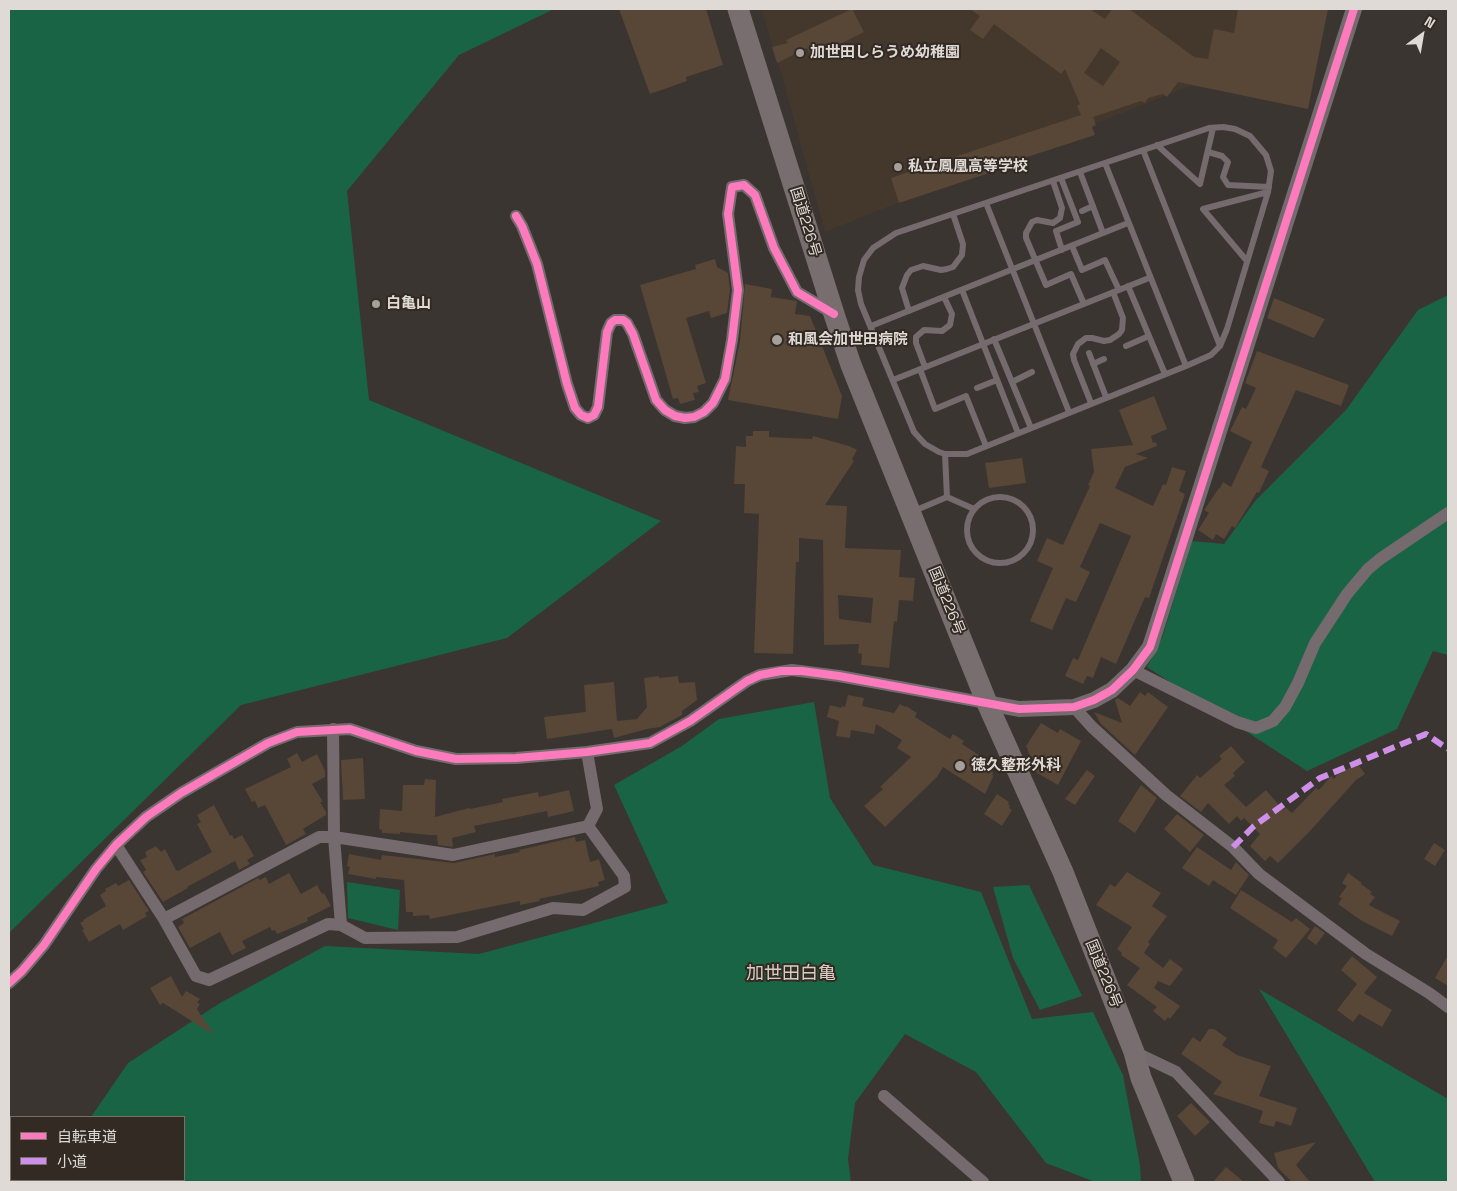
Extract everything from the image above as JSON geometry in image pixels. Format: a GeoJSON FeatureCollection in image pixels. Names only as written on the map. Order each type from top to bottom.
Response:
{"type":"FeatureCollection","features":[{"type":"Feature","properties":{"kind":"highway","name":"国道226号"},"geometry":{"type":"LineString","coordinates":[[738,9],[851,365],[987,703],[1063,872],[1134,1052],[1141,1078],[1184,1182]]}},
{"type":"Feature","properties":{"kind":"street"},"geometry":{"type":"LineString","coordinates":[[9,983],[44,945],[96,869],[116,844],[146,817],[181,792],[268,743],[297,732],[350,729],[416,751],[456,759],[516,758],[587,752],[650,743],[690,721],[747,681],[760,675],[781,670],[839,676],[1019,709],[1074,707],[1094,700],[1112,690],[1133,670],[1150,647],[1354,9]]}},
{"type":"Feature","properties":{"kind":"street"},"geometry":{"type":"LineString","coordinates":[[516,216],[537,264],[566,384],[575,408],[581,415],[588,418],[594,415],[598,407],[607,332],[611,323],[616,320],[623,320],[627,323],[633,334],[656,400],[665,410],[675,416],[694,417],[704,412],[713,403],[724,379],[732,340],[738,290],[728,214],[732,186],[744,185],[755,196],[774,248],[797,292],[834,314]]}},
{"type":"Feature","properties":{"kind":"street"},"geometry":{"type":"LineString","coordinates":[[1133,670],[1237,722],[1256,728],[1272,721],[1285,706],[1298,683],[1315,643],[1346,594],[1368,569],[1380,559],[1429,524],[1448,513]]}},
{"type":"Feature","properties":{"kind":"street"},"geometry":{"type":"LineString","coordinates":[[1074,707],[1092,727],[1166,795],[1233,847],[1259,874],[1366,954],[1448,1007]]}},
{"type":"Feature","properties":{"kind":"street"},"geometry":{"type":"LineString","coordinates":[[333,729],[334,837],[340,925]]}},
{"type":"Feature","properties":{"kind":"street"},"geometry":{"type":"LineString","coordinates":[[164,919],[319,837],[334,837],[453,855],[588,826],[597,809],[587,752]]}},
{"type":"Feature","properties":{"kind":"street"},"geometry":{"type":"LineString","coordinates":[[116,844],[164,919],[196,976],[209,980],[328,924],[340,925],[365,938],[457,937],[553,908],[583,910],[624,887],[624,876],[588,826]]}},
{"type":"Feature","properties":{"kind":"street"},"geometry":{"type":"LineString","coordinates":[[1134,1052],[1176,1072],[1279,1182]]}},
{"type":"Feature","properties":{"kind":"street"},"geometry":{"type":"LineString","coordinates":[[884,1096],[983,1182]]}},
{"type":"Feature","properties":{"kind":"lane"},"geometry":{"type":"LineString","coordinates":[[1157,145],[1200,184],[1213,128]]}},
{"type":"Feature","properties":{"kind":"lane"},"geometry":{"type":"LineString","coordinates":[[1213,128],[1235,129],[1250,136],[1260,146],[1269,162],[1270,171],[1269,190],[1224,339],[1220,346],[1211,355],[1186,366],[967,454],[946,454],[925,444],[914,432],[861,304],[858,290],[859,277],[864,260],[873,248],[896,233],[1213,128]]}},
{"type":"Feature","properties":{"kind":"lane"},"geometry":{"type":"LineString","coordinates":[[1143,150],[1220,346]]}},
{"type":"Feature","properties":{"kind":"lane"},"geometry":{"type":"LineString","coordinates":[[1208,152],[1226,158],[1228,166],[1223,177],[1228,184],[1269,190]]}},
{"type":"Feature","properties":{"kind":"lane"},"geometry":{"type":"LineString","coordinates":[[1105,163],[1186,366]]}},
{"type":"Feature","properties":{"kind":"lane"},"geometry":{"type":"LineString","coordinates":[[1080,172],[1103,234]]}},
{"type":"Feature","properties":{"kind":"lane"},"geometry":{"type":"LineString","coordinates":[[1061,178],[1078,222],[1056,232],[1062,250]]}},
{"type":"Feature","properties":{"kind":"lane"},"geometry":{"type":"LineString","coordinates":[[1053,181],[1062,208],[1062,214],[1053,223],[1037,220],[1032,222],[1026,238],[1046,285],[1070,274],[1084,304]]}},
{"type":"Feature","properties":{"kind":"lane"},"geometry":{"type":"LineString","coordinates":[[1247,261],[1202,209],[1269,190]]}},
{"type":"Feature","properties":{"kind":"lane"},"geometry":{"type":"LineString","coordinates":[[986,203],[1069,412]]}},
{"type":"Feature","properties":{"kind":"lane"},"geometry":{"type":"LineString","coordinates":[[1082,211],[1093,206]]}},
{"type":"Feature","properties":{"kind":"lane"},"geometry":{"type":"LineString","coordinates":[[909,311],[902,288],[903,282],[911,270],[923,266],[941,270],[947,269],[953,267],[962,255],[963,244],[953,214]]}},
{"type":"Feature","properties":{"kind":"lane"},"geometry":{"type":"LineString","coordinates":[[871,326],[1128,223]]}},
{"type":"Feature","properties":{"kind":"lane"},"geometry":{"type":"LineString","coordinates":[[1072,246],[1082,270],[1105,260],[1123,318],[1122,330],[1119,334],[1110,340],[1104,341],[1086,338],[1078,344],[1074,354],[1074,360],[1091,403]]}},
{"type":"Feature","properties":{"kind":"lane"},"geometry":{"type":"LineString","coordinates":[[893,380],[1150,278]]}},
{"type":"Feature","properties":{"kind":"lane"},"geometry":{"type":"LineString","coordinates":[[1128,286],[1165,374]]}},
{"type":"Feature","properties":{"kind":"lane"},"geometry":{"type":"LineString","coordinates":[[962,290],[1018,433]]}},
{"type":"Feature","properties":{"kind":"lane"},"geometry":{"type":"LineString","coordinates":[[944,297],[952,314],[950,325],[942,332],[924,330],[916,337],[923,368],[935,409],[966,396],[986,446]]}},
{"type":"Feature","properties":{"kind":"lane"},"geometry":{"type":"LineString","coordinates":[[1126,346],[1149,336]]}},
{"type":"Feature","properties":{"kind":"lane"},"geometry":{"type":"LineString","coordinates":[[994,339],[1031,428]]}},
{"type":"Feature","properties":{"kind":"lane"},"geometry":{"type":"LineString","coordinates":[[1088,353],[1106,397]]}},
{"type":"Feature","properties":{"kind":"lane"},"geometry":{"type":"LineString","coordinates":[[1093,364],[1104,359]]}},
{"type":"Feature","properties":{"kind":"lane"},"geometry":{"type":"LineString","coordinates":[[1012,382],[1032,372]]}},
{"type":"Feature","properties":{"kind":"lane"},"geometry":{"type":"LineString","coordinates":[[977,388],[997,380]]}},
{"type":"Feature","properties":{"kind":"lane"},"geometry":{"type":"LineString","coordinates":[[946,454],[947,497]]}},
{"type":"Feature","properties":{"kind":"lane"},"geometry":{"type":"LineString","coordinates":[[910,512],[947,497],[974,509]]}},
{"type":"Feature","properties":{"kind":"lane"},"geometry":{"type":"LineString","coordinates":[[1005,497],[1016,500],[1025,508],[1032,522],[1033,537],[1029,547],[1022,555],[1009,562],[993,562],[983,559],[975,552],[969,542],[967,531],[968,520],[974,509],[982,502],[993,498],[1005,497]]}},
{"type":"Feature","properties":{"kind":"shaded area","name":"私立鳳凰高等学校"},"geometry":{"type":"Polygon","coordinates":[[[761,9],[1314,9],[1295,101],[1190,86],[825,232],[781,73],[761,9]]]}},
{"type":"Feature","properties":{"kind":"green space"},"geometry":{"type":"Polygon","coordinates":[[[9,9],[554,9],[459,55],[347,191],[369,400],[661,521],[507,638],[241,705],[9,933],[9,9]]]}},
{"type":"Feature","properties":{"kind":"green space"},"geometry":{"type":"Polygon","coordinates":[[[1448,295],[1448,655],[1433,651],[1397,729],[1307,771],[1147,667],[1162,638],[1192,541],[1224,544],[1256,500],[1346,410],[1418,310],[1448,295]]]}},
{"type":"Feature","properties":{"kind":"green space"},"geometry":{"type":"Polygon","coordinates":[[[814,702],[830,798],[873,865],[981,892],[1032,1019],[1093,1012],[1123,1075],[1140,1165],[1141,1182],[1095,1182],[1046,1163],[976,1072],[905,1034],[855,1103],[848,1159],[851,1182],[30,1182],[185,1181],[185,1116],[92,1116],[128,1063],[220,1003],[325,946],[479,954],[668,903],[614,785],[682,746],[719,719],[814,702]]]}},
{"type":"Feature","properties":{"kind":"green space"},"geometry":{"type":"Polygon","coordinates":[[[347,882],[400,890],[398,930],[348,918],[347,882]]]}},
{"type":"Feature","properties":{"kind":"green space"},"geometry":{"type":"Polygon","coordinates":[[[1029,885],[1082,996],[1040,1010],[1013,958],[993,887],[1029,885]]]}},
{"type":"Feature","properties":{"kind":"green space"},"geometry":{"type":"Polygon","coordinates":[[[1259,989],[1448,1099],[1448,1182],[1375,1182],[1259,989]]]}},
{"type":"Feature","properties":{"kind":"building"},"geometry":{"type":"Polygon","coordinates":[[[619,9],[706,9],[723,65],[686,77],[687,81],[650,94],[619,9]]]}},
{"type":"Feature","properties":{"kind":"building"},"geometry":{"type":"Polygon","coordinates":[[[852,9],[864,32],[812,58],[807,48],[777,63],[772,47],[788,43],[786,40],[852,9]]]}},
{"type":"Feature","properties":{"kind":"building"},"geometry":{"type":"Polygon","coordinates":[[[970,9],[1090,9],[1105,19],[1112,9],[1129,9],[1194,57],[1208,59],[1214,29],[1234,33],[1238,9],[1328,9],[1308,109],[1178,82],[1167,97],[1163,94],[1148,98],[1145,103],[1141,101],[1093,117],[1096,125],[1092,127],[1095,135],[1018,160],[1019,163],[899,203],[891,178],[1081,115],[1077,106],[1080,104],[1065,69],[1061,74],[994,24],[983,39],[970,30],[980,16],[970,9]],[[1101,48],[1084,73],[1103,86],[1120,62],[1101,48]]]}},
{"type":"Feature","properties":{"kind":"building"},"geometry":{"type":"Polygon","coordinates":[[[715,259],[717,267],[728,273],[730,290],[727,313],[711,318],[709,311],[686,318],[706,383],[697,386],[699,392],[693,393],[695,400],[680,404],[678,398],[673,399],[640,285],[696,269],[695,265],[715,259]]]}},
{"type":"Feature","properties":{"kind":"building","name":"和風会加世田病院"},"geometry":{"type":"Polygon","coordinates":[[[745,284],[772,289],[771,297],[797,301],[795,314],[810,316],[842,396],[838,419],[728,400],[740,341],[745,284]]]}},
{"type":"Feature","properties":{"kind":"building"},"geometry":{"type":"Polygon","coordinates":[[[1274,298],[1325,319],[1314,338],[1267,318],[1274,298]]]}},
{"type":"Feature","properties":{"kind":"building"},"geometry":{"type":"Polygon","coordinates":[[[1257,351],[1349,385],[1341,406],[1296,390],[1261,467],[1269,471],[1259,493],[1257,492],[1235,528],[1232,526],[1224,539],[1216,534],[1213,540],[1198,530],[1209,513],[1204,510],[1223,482],[1231,487],[1252,442],[1230,431],[1242,407],[1246,409],[1256,388],[1245,383],[1257,351]]]}},
{"type":"Feature","properties":{"kind":"building"},"geometry":{"type":"Polygon","coordinates":[[[1154,396],[1167,429],[1151,436],[1153,443],[1156,442],[1157,446],[1136,454],[1148,458],[1125,467],[1115,488],[1153,506],[1163,484],[1166,485],[1172,467],[1186,471],[1179,491],[1185,494],[1149,598],[1145,597],[1116,664],[1101,657],[1093,678],[1087,676],[1083,684],[1065,676],[1073,658],[1078,660],[1131,536],[1100,523],[1080,567],[1090,572],[1076,602],[1066,598],[1052,630],[1030,621],[1053,568],[1037,561],[1047,538],[1063,545],[1090,486],[1088,485],[1094,472],[1091,449],[1133,445],[1119,410],[1154,396]]]}},
{"type":"Feature","properties":{"kind":"building"},"geometry":{"type":"Polygon","coordinates":[[[753,431],[769,431],[769,437],[812,439],[813,436],[857,450],[852,459],[854,461],[825,505],[847,506],[845,548],[901,550],[899,577],[915,578],[913,601],[899,600],[897,622],[894,621],[889,668],[861,665],[862,654],[858,653],[859,644],[824,645],[823,540],[799,538],[799,562],[796,562],[793,654],[754,653],[759,514],[744,513],[745,484],[734,484],[736,446],[746,447],[746,436],[753,436],[753,431]],[[838,595],[839,619],[871,623],[873,598],[838,595]]]}},
{"type":"Feature","properties":{"kind":"building"},"geometry":{"type":"Polygon","coordinates":[[[1022,458],[1026,483],[989,488],[985,463],[1022,458]]]}},
{"type":"Feature","properties":{"kind":"building"},"geometry":{"type":"Polygon","coordinates":[[[659,676],[659,678],[678,676],[679,683],[695,682],[697,700],[682,711],[682,715],[660,727],[614,738],[612,729],[547,739],[544,717],[586,712],[584,685],[614,682],[617,721],[637,719],[647,707],[644,678],[659,676]]]}},
{"type":"Feature","properties":{"kind":"building"},"geometry":{"type":"Polygon","coordinates":[[[1140,692],[1145,696],[1148,692],[1168,707],[1135,755],[1101,724],[1094,712],[1122,723],[1115,700],[1118,698],[1130,706],[1140,692]]]}},
{"type":"Feature","properties":{"kind":"building","name":"徳久整形外科"},"geometry":{"type":"Polygon","coordinates":[[[848,695],[864,698],[862,706],[894,713],[900,704],[906,706],[917,713],[915,717],[950,739],[953,734],[964,741],[962,744],[985,759],[983,761],[992,766],[993,777],[985,794],[943,767],[937,777],[885,827],[864,806],[883,789],[880,787],[911,757],[897,748],[902,740],[876,724],[874,734],[851,730],[850,738],[836,736],[839,721],[827,717],[830,705],[841,708],[842,706],[845,707],[848,695]]]}},
{"type":"Feature","properties":{"kind":"building"},"geometry":{"type":"Polygon","coordinates":[[[1041,723],[1058,733],[1060,729],[1081,741],[1058,785],[1037,773],[1026,746],[1041,723]]]}},
{"type":"Feature","properties":{"kind":"building"},"geometry":{"type":"Polygon","coordinates":[[[1231,746],[1245,762],[1233,773],[1235,776],[1224,785],[1246,807],[1266,790],[1283,810],[1285,807],[1292,813],[1316,788],[1319,790],[1331,776],[1334,779],[1339,773],[1357,763],[1365,774],[1356,780],[1278,863],[1270,856],[1265,861],[1250,846],[1260,834],[1244,818],[1241,821],[1237,816],[1229,824],[1208,803],[1201,812],[1180,796],[1197,775],[1200,778],[1222,759],[1219,756],[1231,746]]]}},
{"type":"Feature","properties":{"kind":"building"},"geometry":{"type":"Polygon","coordinates":[[[297,753],[302,762],[317,754],[325,771],[325,777],[312,784],[323,802],[320,802],[326,815],[303,829],[306,834],[286,845],[265,805],[258,808],[255,801],[252,802],[245,789],[291,767],[287,759],[297,753]]]}},
{"type":"Feature","properties":{"kind":"building"},"geometry":{"type":"Polygon","coordinates":[[[363,758],[365,799],[343,800],[341,760],[363,758]]]}},
{"type":"Feature","properties":{"kind":"building"},"geometry":{"type":"Polygon","coordinates":[[[1087,770],[1095,776],[1075,805],[1065,799],[1087,770]]]}},
{"type":"Feature","properties":{"kind":"building"},"geometry":{"type":"Polygon","coordinates":[[[425,779],[436,780],[435,817],[503,802],[502,799],[538,792],[539,797],[569,790],[574,811],[548,817],[547,811],[474,826],[476,832],[452,838],[453,847],[438,845],[437,835],[400,832],[400,834],[382,833],[382,830],[379,829],[380,809],[402,811],[403,785],[424,785],[425,779]]]}},
{"type":"Feature","properties":{"kind":"building"},"geometry":{"type":"Polygon","coordinates":[[[1141,785],[1157,798],[1135,833],[1118,821],[1141,785]]]}},
{"type":"Feature","properties":{"kind":"building"},"geometry":{"type":"Polygon","coordinates":[[[997,794],[1009,802],[1009,808],[1012,810],[1002,826],[984,814],[997,794]]]}},
{"type":"Feature","properties":{"kind":"building"},"geometry":{"type":"Polygon","coordinates":[[[214,805],[230,836],[232,835],[234,839],[242,835],[254,856],[247,860],[250,864],[239,870],[235,861],[163,902],[143,872],[146,870],[140,860],[147,857],[145,852],[156,846],[161,852],[165,849],[178,871],[212,852],[197,824],[201,822],[197,815],[214,805]]]}},
{"type":"Feature","properties":{"kind":"building"},"geometry":{"type":"Polygon","coordinates":[[[1177,814],[1204,835],[1190,852],[1164,829],[1177,814]]]}},
{"type":"Feature","properties":{"kind":"building"},"geometry":{"type":"Polygon","coordinates":[[[575,837],[576,842],[585,840],[590,862],[599,859],[605,880],[598,882],[599,886],[520,905],[520,901],[430,919],[429,915],[413,916],[413,912],[406,912],[404,880],[376,877],[376,879],[348,874],[350,867],[347,866],[349,854],[381,860],[382,855],[454,863],[495,854],[495,857],[520,852],[519,850],[575,837]]]}},
{"type":"Feature","properties":{"kind":"building"},"geometry":{"type":"Polygon","coordinates":[[[1434,843],[1445,850],[1435,866],[1424,859],[1434,843]]]}},
{"type":"Feature","properties":{"kind":"building"},"geometry":{"type":"Polygon","coordinates":[[[1197,847],[1231,870],[1236,862],[1249,875],[1236,895],[1213,880],[1209,886],[1182,868],[1197,847]]]}},
{"type":"Feature","properties":{"kind":"building"},"geometry":{"type":"Polygon","coordinates":[[[1127,872],[1161,893],[1152,906],[1167,916],[1148,942],[1150,944],[1144,953],[1163,968],[1170,959],[1183,969],[1170,986],[1158,981],[1154,988],[1180,1006],[1170,1019],[1168,1017],[1165,1021],[1153,1011],[1157,1007],[1127,985],[1140,968],[1121,955],[1122,953],[1117,949],[1132,927],[1096,905],[1110,884],[1115,887],[1127,872]]]}},
{"type":"Feature","properties":{"kind":"building"},"geometry":{"type":"Polygon","coordinates":[[[289,873],[301,894],[317,885],[331,906],[307,918],[308,921],[277,934],[270,927],[242,941],[246,948],[232,955],[220,932],[190,948],[178,927],[184,923],[182,919],[258,878],[260,880],[266,877],[269,884],[289,873]]]}},
{"type":"Feature","properties":{"kind":"building"},"geometry":{"type":"Polygon","coordinates":[[[1348,873],[1372,892],[1370,894],[1375,897],[1369,905],[1400,921],[1392,936],[1362,921],[1338,904],[1342,898],[1339,897],[1347,886],[1342,883],[1348,873]]]}},
{"type":"Feature","properties":{"kind":"building"},"geometry":{"type":"Polygon","coordinates":[[[129,880],[149,911],[145,913],[147,916],[123,930],[120,924],[89,942],[80,923],[106,906],[100,895],[106,891],[105,889],[116,883],[118,886],[129,880]]]}},
{"type":"Feature","properties":{"kind":"building"},"geometry":{"type":"Polygon","coordinates":[[[1241,890],[1292,922],[1296,918],[1310,929],[1286,958],[1273,948],[1278,940],[1230,908],[1241,890]]]}},
{"type":"Feature","properties":{"kind":"building"},"geometry":{"type":"Polygon","coordinates":[[[1315,926],[1325,933],[1316,945],[1307,938],[1315,926]]]}},
{"type":"Feature","properties":{"kind":"building"},"geometry":{"type":"Polygon","coordinates":[[[1448,955],[1448,986],[1435,978],[1448,955]]]}},
{"type":"Feature","properties":{"kind":"building"},"geometry":{"type":"Polygon","coordinates":[[[1352,956],[1377,977],[1364,993],[1392,1010],[1382,1027],[1359,1014],[1353,1022],[1337,1010],[1357,984],[1341,970],[1352,956]]]}},
{"type":"Feature","properties":{"kind":"building"},"geometry":{"type":"Polygon","coordinates":[[[171,976],[182,997],[186,991],[200,999],[197,1003],[200,1004],[197,1009],[214,1035],[163,1003],[160,1005],[150,988],[171,976]]]}},
{"type":"Feature","properties":{"kind":"building"},"geometry":{"type":"Polygon","coordinates":[[[1209,1029],[1214,1029],[1227,1038],[1222,1045],[1237,1055],[1271,1066],[1259,1096],[1297,1108],[1291,1126],[1276,1121],[1274,1127],[1259,1123],[1263,1111],[1213,1094],[1222,1082],[1181,1054],[1193,1037],[1200,1042],[1209,1029]]]}},
{"type":"Feature","properties":{"kind":"building"},"geometry":{"type":"Polygon","coordinates":[[[1191,1103],[1210,1122],[1195,1136],[1177,1116],[1191,1103]]]}},
{"type":"Feature","properties":{"kind":"building"},"geometry":{"type":"Polygon","coordinates":[[[1316,1142],[1296,1165],[1310,1182],[1292,1182],[1278,1168],[1274,1153],[1316,1142]]]}},
{"type":"Feature","properties":{"kind":"building"},"geometry":{"type":"Polygon","coordinates":[[[1226,1167],[1244,1182],[1213,1182],[1226,1167]]]}},
{"type":"Feature","properties":{"kind":"marked path"},"geometry":{"type":"LineString","coordinates":[[1233,847],[1254,826],[1320,778],[1426,734],[1448,749]]}},
{"type":"Feature","properties":{"kind":"cycle path"},"geometry":{"type":"LineString","coordinates":[[9,983],[44,945],[96,869],[116,845],[146,817],[181,793],[268,743],[297,732],[350,729],[416,751],[456,759],[516,758],[587,752],[650,743],[690,721],[747,681],[760,675],[781,671],[802,671],[839,676],[1019,709],[1074,707],[1094,700],[1112,690],[1133,670],[1150,647],[1354,9]]}},
{"type":"Feature","properties":{"kind":"cycle path"},"geometry":{"type":"LineString","coordinates":[[516,216],[537,264],[567,384],[575,408],[581,415],[588,418],[594,415],[598,407],[607,332],[611,323],[615,320],[623,320],[627,323],[633,334],[656,400],[665,410],[675,416],[694,417],[704,412],[713,403],[725,379],[738,290],[728,214],[732,187],[744,185],[755,195],[774,248],[797,292],[834,314]]}},
{"type":"Feature","properties":{"kind":"place","name":"加世田しらうめ幼稚園"},"geometry":{"type":"Point","coordinates":[800,53]}},
{"type":"Feature","properties":{"kind":"place","name":"私立鳳凰高等学校"},"geometry":{"type":"Point","coordinates":[898,167]}},
{"type":"Feature","properties":{"kind":"place","name":"白亀山"},"geometry":{"type":"Point","coordinates":[376,304]}},
{"type":"Feature","properties":{"kind":"place","name":"和風会加世田病院"},"geometry":{"type":"Point","coordinates":[777,340]}},
{"type":"Feature","properties":{"kind":"place","name":"徳久整形外科"},"geometry":{"type":"Point","coordinates":[960,766]}},
{"type":"Feature","properties":{"kind":"district","name":"加世田白亀"},"geometry":{"type":"Point","coordinates":[791,974]}}]}
